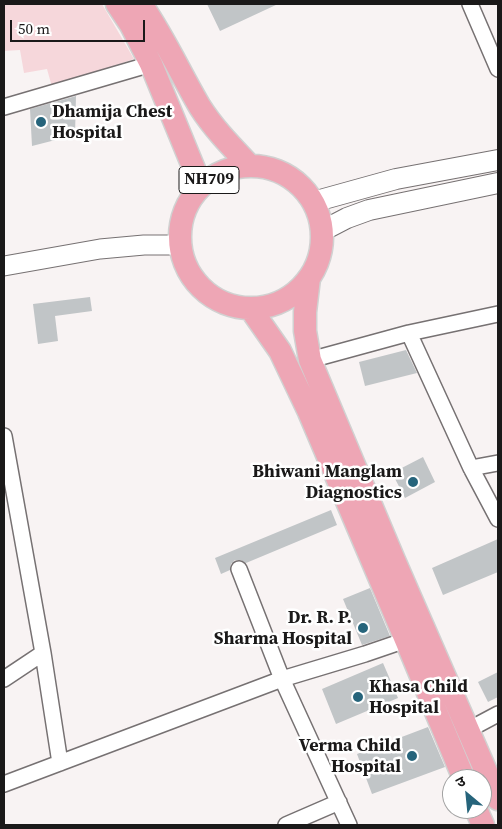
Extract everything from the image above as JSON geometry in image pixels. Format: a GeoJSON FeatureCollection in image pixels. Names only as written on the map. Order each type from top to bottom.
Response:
{"type":"FeatureCollection","features":[{"type":"Feature","properties":{"kind":"main road"},"geometry":{"type":"LineString","coordinates":[[117,4],[151,64],[201,186]]}},
{"type":"Feature","properties":{"kind":"main road"},"geometry":{"type":"LineString","coordinates":[[142,4],[154,22],[201,108],[220,135],[250,166]]}},
{"type":"Feature","properties":{"kind":"main road"},"geometry":{"type":"LineString","coordinates":[[314,202],[396,179],[498,160]]}},
{"type":"Feature","properties":{"kind":"main road","name":"NH709"},"geometry":{"type":"LineString","coordinates":[[250,166],[269,168],[287,175],[302,187],[314,202],[322,231],[318,261],[309,278],[293,294],[273,305],[250,308],[230,305],[211,296],[195,282],[185,265],[180,245],[180,224],[188,204],[201,186],[215,175],[232,168],[250,166]]}},
{"type":"Feature","properties":{"kind":"main road"},"geometry":{"type":"LineString","coordinates":[[322,231],[347,218],[369,210],[498,183]]}},
{"type":"Feature","properties":{"kind":"main road"},"geometry":{"type":"LineString","coordinates":[[309,278],[305,331],[310,360],[498,798]]}},
{"type":"Feature","properties":{"kind":"main road"},"geometry":{"type":"LineString","coordinates":[[250,308],[280,351],[308,412],[460,769]]}},
{"type":"Feature","properties":{"kind":"street"},"geometry":{"type":"LineString","coordinates":[[470,4],[498,69]]}},
{"type":"Feature","properties":{"kind":"street"},"geometry":{"type":"LineString","coordinates":[[4,107],[151,64]]}},
{"type":"Feature","properties":{"kind":"street"},"geometry":{"type":"LineString","coordinates":[[4,266],[100,249],[144,245],[180,245]]}},
{"type":"Feature","properties":{"kind":"street"},"geometry":{"type":"LineString","coordinates":[[310,360],[409,333],[498,314]]}},
{"type":"Feature","properties":{"kind":"street"},"geometry":{"type":"LineString","coordinates":[[409,333],[471,468],[498,519]]}},
{"type":"Feature","properties":{"kind":"street"},"geometry":{"type":"LineString","coordinates":[[4,436],[43,653],[60,763]]}},
{"type":"Feature","properties":{"kind":"street"},"geometry":{"type":"LineString","coordinates":[[471,468],[498,463]]}},
{"type":"Feature","properties":{"kind":"street"},"geometry":{"type":"LineString","coordinates":[[239,569],[282,680],[349,825]]}},
{"type":"Feature","properties":{"kind":"street"},"geometry":{"type":"LineString","coordinates":[[4,784],[282,680],[406,640]]}},
{"type":"Feature","properties":{"kind":"street"},"geometry":{"type":"LineString","coordinates":[[4,679],[43,653]]}},
{"type":"Feature","properties":{"kind":"street"},"geometry":{"type":"LineString","coordinates":[[468,730],[498,714]]}},
{"type":"Feature","properties":{"kind":"street"},"geometry":{"type":"LineString","coordinates":[[286,825],[339,802]]}},
{"type":"Feature","properties":{"kind":"shaded area"},"geometry":{"type":"Polygon","coordinates":[[[4,4],[102,4],[134,59],[52,87],[47,69],[24,73],[20,50],[4,51],[4,4]]]}},
{"type":"Feature","properties":{"kind":"building"},"geometry":{"type":"Polygon","coordinates":[[[207,4],[278,4],[220,31],[207,4]]]}},
{"type":"Feature","properties":{"kind":"building"},"geometry":{"type":"Polygon","coordinates":[[[76,96],[75,135],[32,146],[30,109],[76,96]]]}},
{"type":"Feature","properties":{"kind":"building"},"geometry":{"type":"Polygon","coordinates":[[[90,297],[92,311],[55,316],[58,341],[38,344],[33,304],[90,297]]]}},
{"type":"Feature","properties":{"kind":"building"},"geometry":{"type":"Polygon","coordinates":[[[406,350],[417,373],[365,386],[359,362],[406,350]]]}},
{"type":"Feature","properties":{"kind":"building"},"geometry":{"type":"Polygon","coordinates":[[[423,457],[435,482],[405,498],[392,473],[423,457]]]}},
{"type":"Feature","properties":{"kind":"building"},"geometry":{"type":"Polygon","coordinates":[[[331,510],[337,525],[246,563],[241,560],[235,560],[231,564],[230,570],[221,574],[215,558],[331,510]]]}},
{"type":"Feature","properties":{"kind":"building"},"geometry":{"type":"Polygon","coordinates":[[[498,539],[498,572],[443,595],[432,568],[498,539]]]}},
{"type":"Feature","properties":{"kind":"building"},"geometry":{"type":"Polygon","coordinates":[[[370,588],[390,636],[362,645],[343,599],[370,588]]]}},
{"type":"Feature","properties":{"kind":"building"},"geometry":{"type":"Polygon","coordinates":[[[383,663],[398,698],[336,724],[322,689],[383,663]]]}},
{"type":"Feature","properties":{"kind":"building"},"geometry":{"type":"Polygon","coordinates":[[[498,672],[498,697],[488,702],[478,682],[498,672]]]}},
{"type":"Feature","properties":{"kind":"building"},"geometry":{"type":"Polygon","coordinates":[[[428,727],[445,767],[372,794],[357,754],[428,727]]]}},
{"type":"Feature","properties":{"kind":"place","name":"Dhamija Chest Hospital"},"geometry":{"type":"Point","coordinates":[41,122]}},
{"type":"Feature","properties":{"kind":"place","name":"Bhiwani Manglam Diagnostics"},"geometry":{"type":"Point","coordinates":[413,482]}},
{"type":"Feature","properties":{"kind":"place","name":"Dr. R. P. Sharma Hospital"},"geometry":{"type":"Point","coordinates":[363,628]}},
{"type":"Feature","properties":{"kind":"place","name":"Khasa Child Hospital"},"geometry":{"type":"Point","coordinates":[358,697]}},
{"type":"Feature","properties":{"kind":"place","name":"Verma Child Hospital"},"geometry":{"type":"Point","coordinates":[412,756]}}]}
